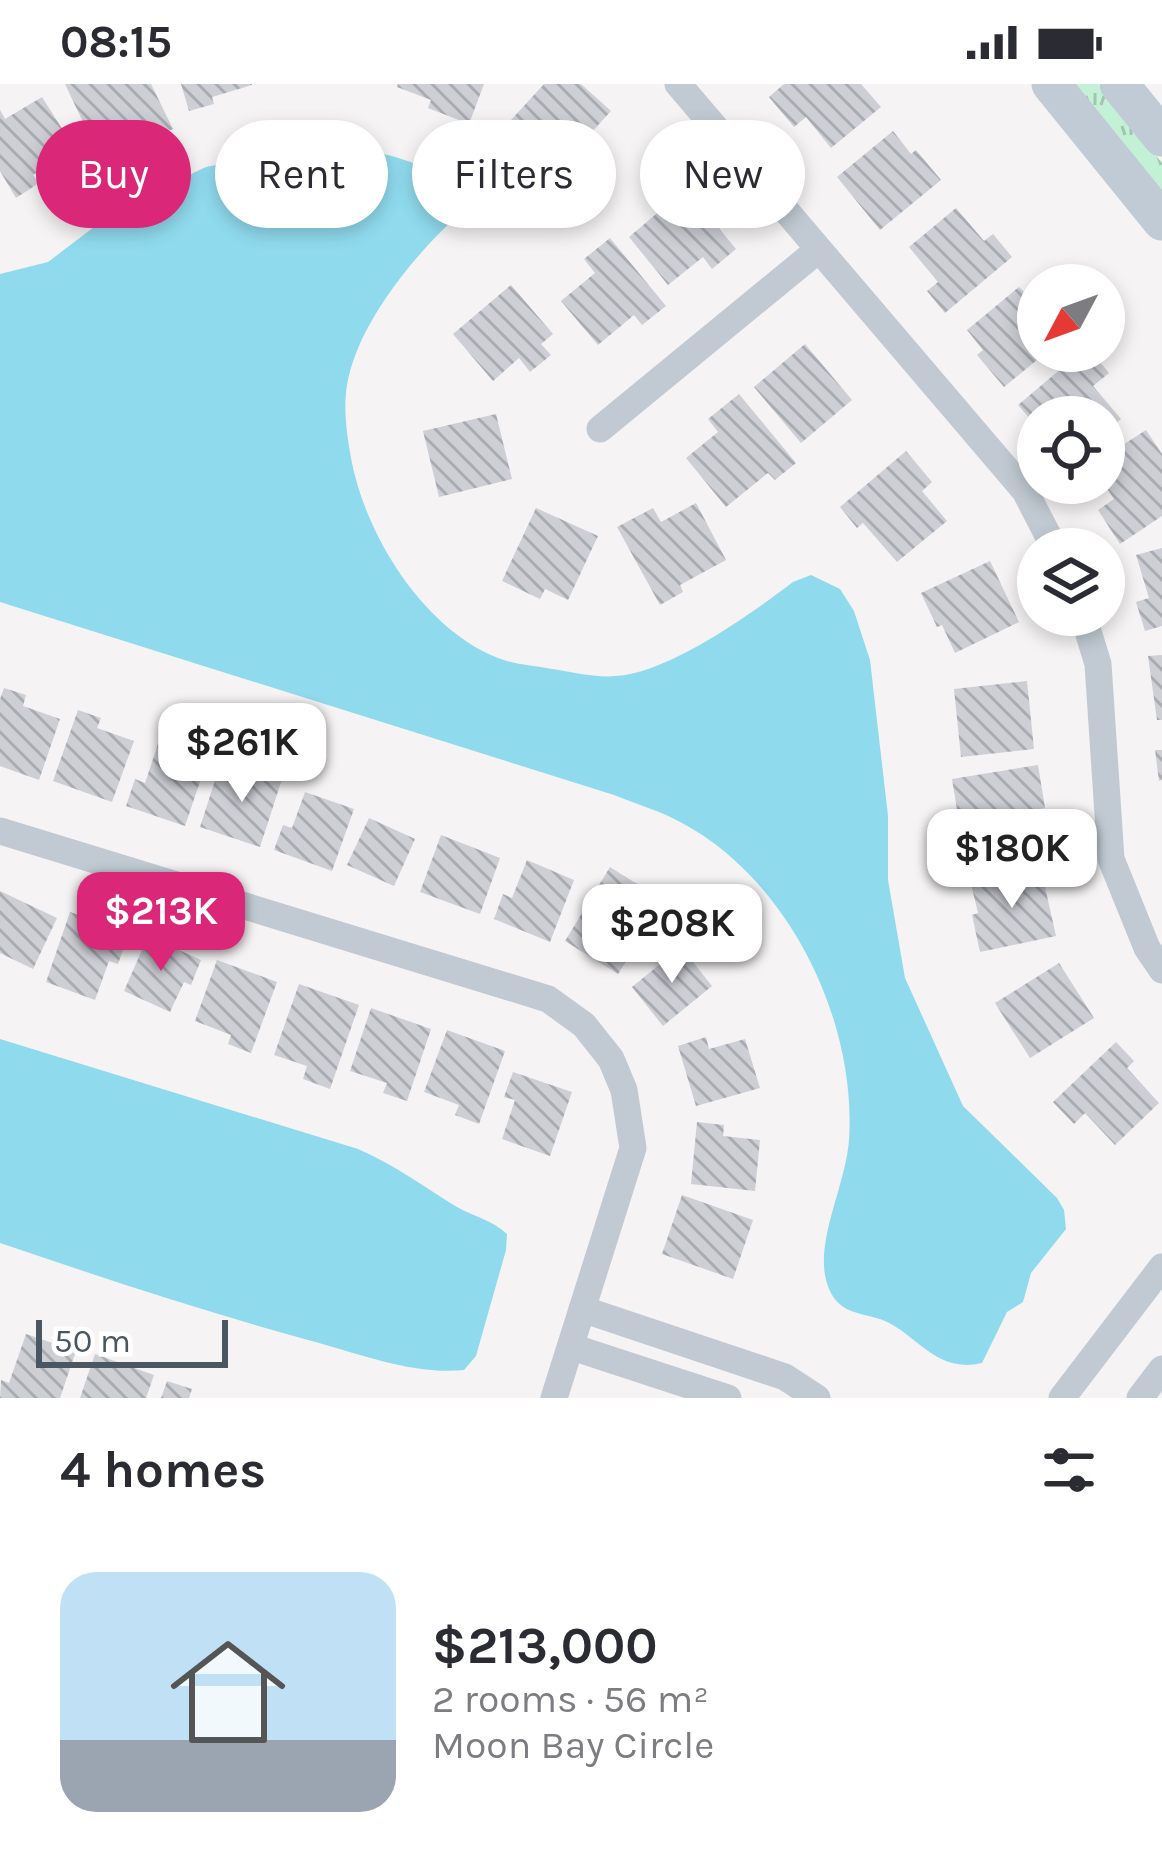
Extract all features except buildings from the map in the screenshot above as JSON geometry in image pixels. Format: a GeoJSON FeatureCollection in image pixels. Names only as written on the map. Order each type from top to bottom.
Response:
{"type":"FeatureCollection","features":[{"type":"Feature","properties":{"kind":"street"},"geometry":{"type":"LineString","coordinates":[[678,84],[1024,491],[1044,528]]}},
{"type":"Feature","properties":{"kind":"street"},"geometry":{"type":"LineString","coordinates":[[1051,84],[1162,221]]}},
{"type":"Feature","properties":{"kind":"street"},"geometry":{"type":"LineString","coordinates":[[1119,84],[1162,137]]}},
{"type":"Feature","properties":{"kind":"street"},"geometry":{"type":"LineString","coordinates":[[600,429],[818,250]]}},
{"type":"Feature","properties":{"kind":"street"},"geometry":{"type":"LineString","coordinates":[[1089,636],[1098,664],[1111,859],[1147,948],[1162,970]]}},
{"type":"Feature","properties":{"kind":"street"},"geometry":{"type":"LineString","coordinates":[[0,831],[548,999],[584,1025],[611,1059],[624,1090],[633,1148],[554,1398]]}},
{"type":"Feature","properties":{"kind":"street"},"geometry":{"type":"LineString","coordinates":[[1062,1398],[1162,1267]]}},
{"type":"Feature","properties":{"kind":"street"},"geometry":{"type":"LineString","coordinates":[[582,1309],[785,1377],[817,1398]]}},
{"type":"Feature","properties":{"kind":"street"},"geometry":{"type":"LineString","coordinates":[[572,1347],[728,1398]]}},
{"type":"Feature","properties":{"kind":"street"},"geometry":{"type":"LineString","coordinates":[[1140,1398],[1162,1369]]}},
{"type":"Feature","properties":{"kind":"green space"},"geometry":{"type":"Polygon","coordinates":[[[1074,84],[1098,84],[1162,163],[1162,192],[1074,84]]]}},
{"type":"Feature","properties":{"kind":"water"},"geometry":{"type":"Polygon","coordinates":[[[388,155],[412,163],[412,228],[445,228],[389,294],[362,339],[347,385],[347,431],[358,488],[385,550],[426,606],[478,648],[507,661],[584,674],[637,672],[684,653],[793,582],[811,575],[840,589],[854,611],[870,660],[888,816],[888,880],[905,978],[963,1106],[1064,1210],[1066,1229],[1031,1273],[1023,1302],[1007,1312],[982,1363],[966,1365],[940,1358],[897,1327],[847,1309],[831,1292],[825,1275],[825,1243],[849,1140],[849,1095],[841,1048],[809,958],[784,917],[720,848],[674,819],[614,795],[0,602],[0,274],[48,262],[93,228],[191,228],[191,174],[215,165],[215,228],[388,228],[388,155]]]}},
{"type":"Feature","properties":{"kind":"water"},"geometry":{"type":"Polygon","coordinates":[[[0,1039],[358,1149],[495,1225],[507,1234],[506,1250],[476,1356],[464,1370],[391,1363],[199,1308],[0,1243],[0,1039]]]}}]}
